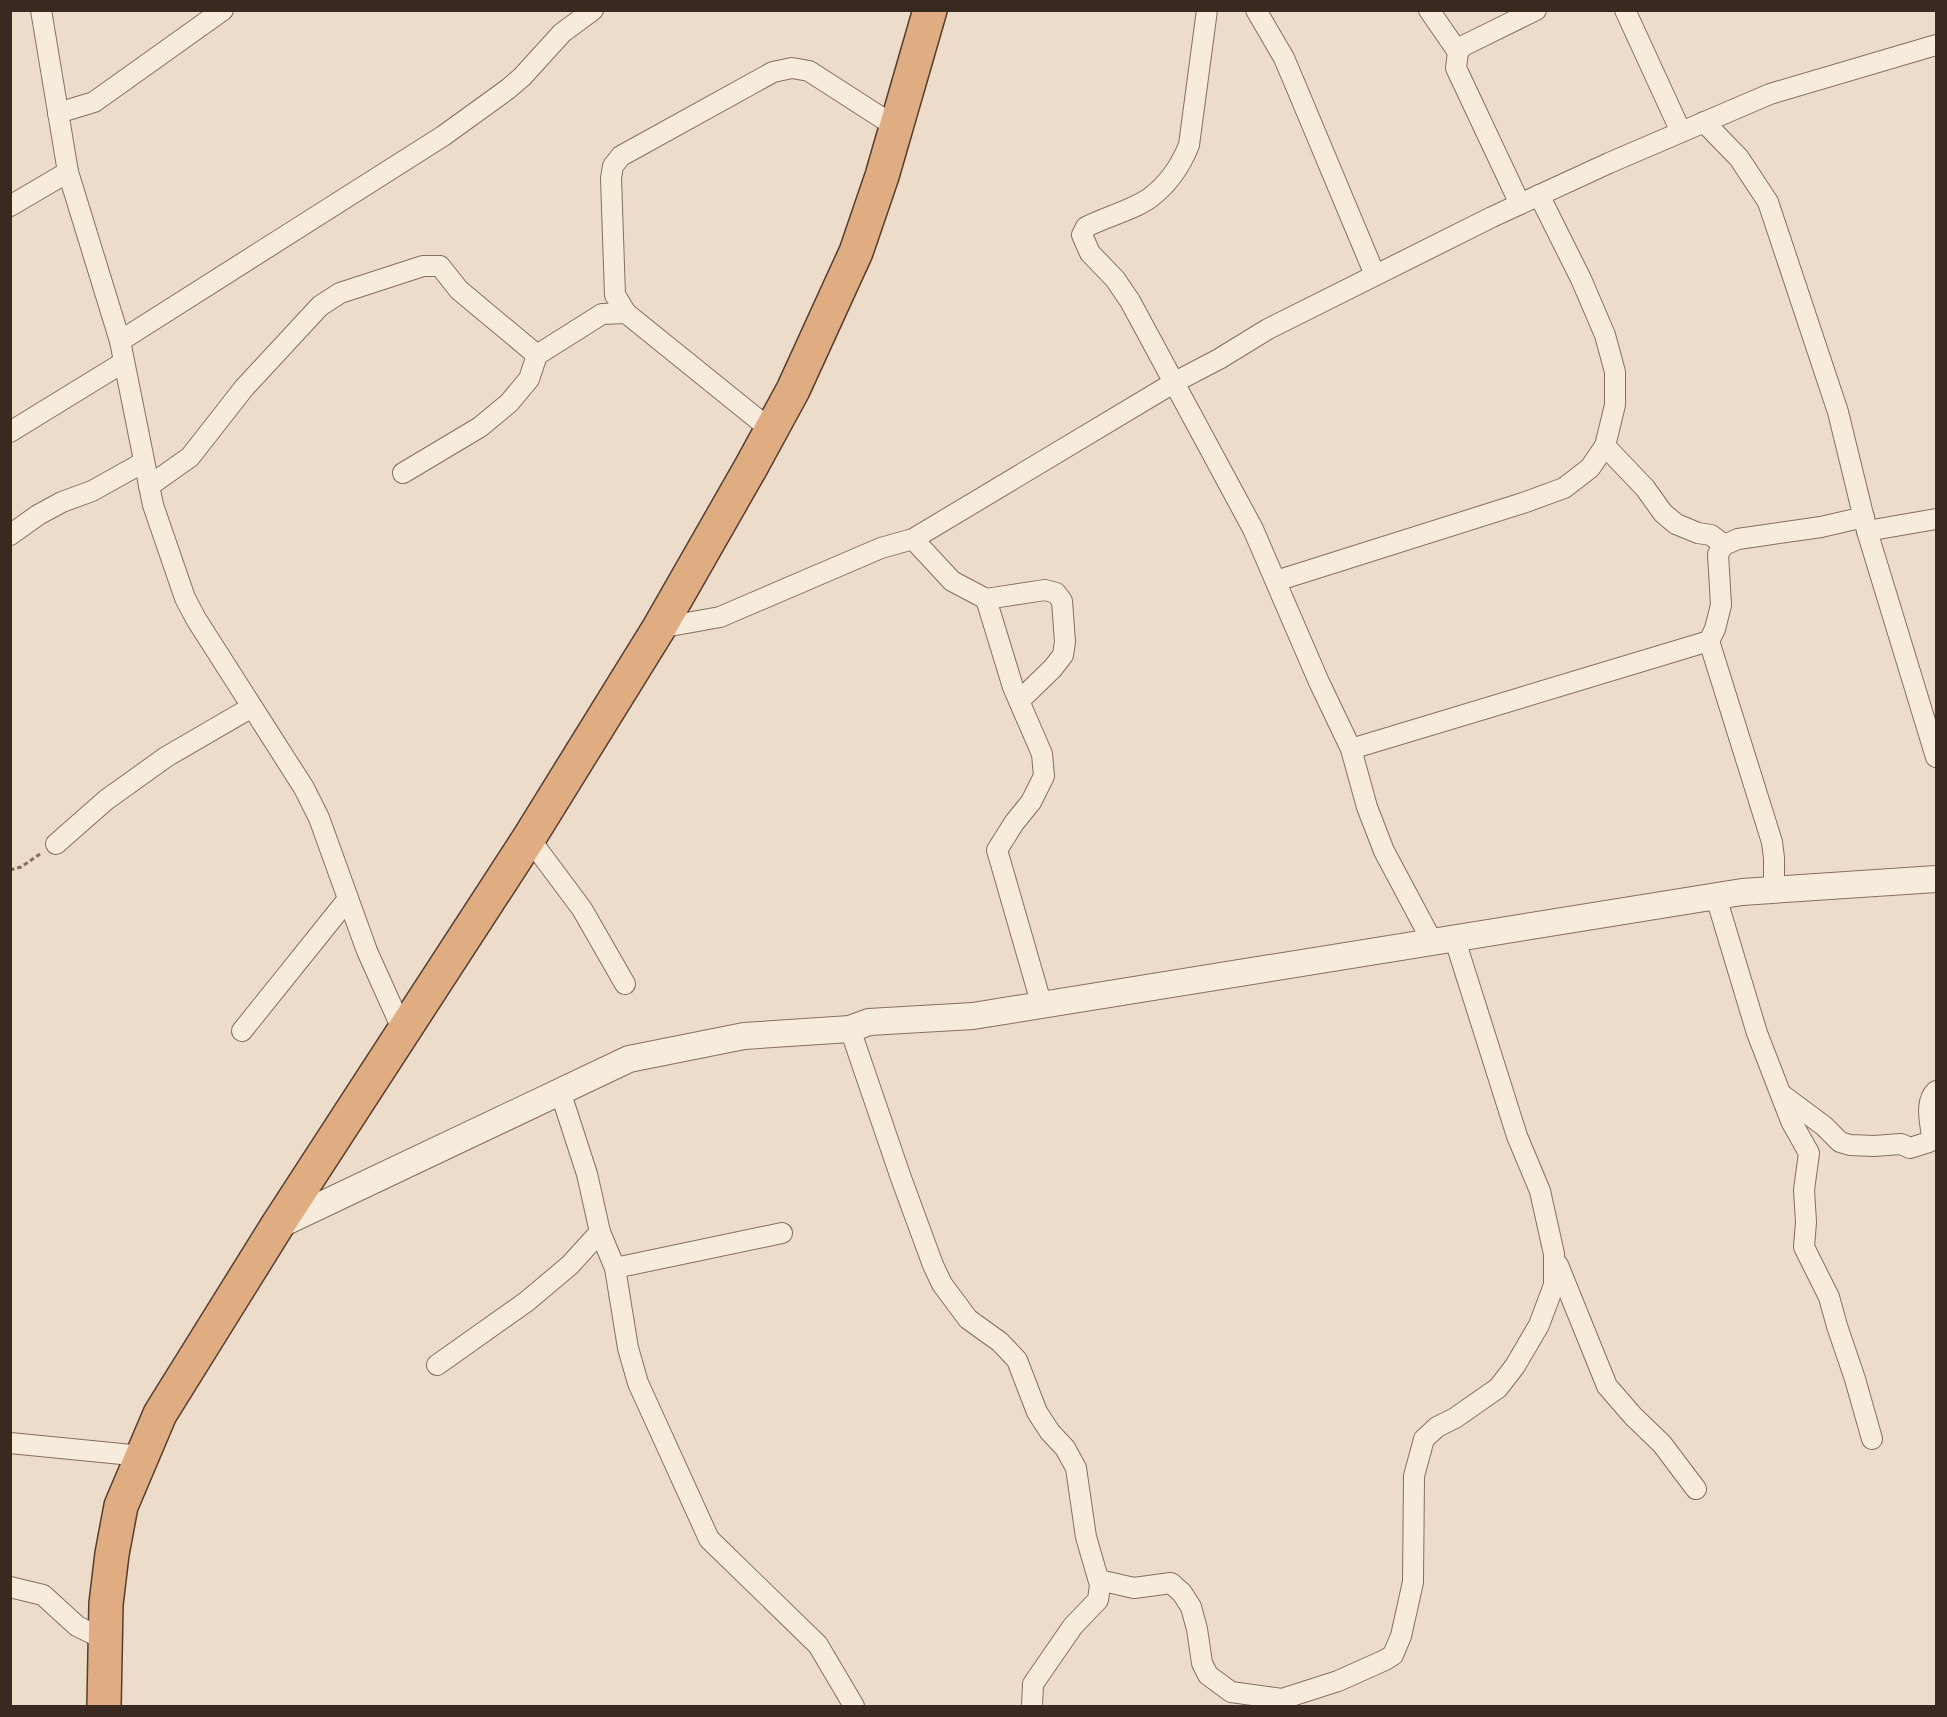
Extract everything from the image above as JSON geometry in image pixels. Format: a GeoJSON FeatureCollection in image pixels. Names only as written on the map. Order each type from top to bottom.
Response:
{"type":"FeatureCollection","features":[{"type":"Feature","properties":{"kind":"highway"},"geometry":{"type":"LineString","coordinates":[[104,1707],[105,1640],[111,1564],[119,1516],[121,1506],[160,1414],[277,1226],[529,838],[659,628],[793,390],[856,252],[882,176],[930,10]]}},
{"type":"Feature","properties":{"kind":"street"},"geometry":{"type":"LineString","coordinates":[[40,10],[68,172],[120,340],[153,505],[184,598],[314,808],[367,951],[403,1031]]}},
{"type":"Feature","properties":{"kind":"street"},"geometry":{"type":"LineString","coordinates":[[58,113],[94,102],[223,10]]}},
{"type":"Feature","properties":{"kind":"street"},"geometry":{"type":"LineString","coordinates":[[120,340],[443,136],[508,89],[562,33],[593,10]]}},
{"type":"Feature","properties":{"kind":"street"},"geometry":{"type":"LineString","coordinates":[[1208,10],[1189,145],[1183,160],[1173,175],[1150,198],[1086,227],[1082,235],[1090,253],[1130,301],[1253,528],[1319,682],[1351,749],[1367,807],[1384,851],[1444,941],[1540,1191],[1554,1254],[1606,1386],[1662,1444],[1696,1489]]}},
{"type":"Feature","properties":{"kind":"street"},"geometry":{"type":"LineString","coordinates":[[1256,10],[1288,67],[1375,274]]}},
{"type":"Feature","properties":{"kind":"street"},"geometry":{"type":"LineString","coordinates":[[1429,10],[1458,52]]}},
{"type":"Feature","properties":{"kind":"street"},"geometry":{"type":"LineString","coordinates":[[1520,204],[1456,68],[1458,52],[1462,46],[1536,10]]}},
{"type":"Feature","properties":{"kind":"street"},"geometry":{"type":"LineString","coordinates":[[1625,10],[1681,132]]}},
{"type":"Feature","properties":{"kind":"street"},"geometry":{"type":"LineString","coordinates":[[659,628],[720,617],[881,548],[913,539],[1268,329],[1375,274],[1539,195],[1770,94],[1936,45]]}},
{"type":"Feature","properties":{"kind":"street"},"geometry":{"type":"LineString","coordinates":[[771,430],[626,313],[615,295],[611,178],[613,166],[621,156],[773,72],[792,68],[809,71],[896,127]]}},
{"type":"Feature","properties":{"kind":"street"},"geometry":{"type":"LineString","coordinates":[[1704,122],[1739,158],[1768,202],[1838,412],[1865,524],[1936,757]]}},
{"type":"Feature","properties":{"kind":"street"},"geometry":{"type":"LineString","coordinates":[[10,206],[68,172]]}},
{"type":"Feature","properties":{"kind":"street"},"geometry":{"type":"LineString","coordinates":[[1276,581],[1564,488],[1590,468],[1605,446],[1615,405],[1615,372],[1605,335],[1581,279],[1539,195]]}},
{"type":"Feature","properties":{"kind":"street"},"geometry":{"type":"LineString","coordinates":[[149,486],[190,458],[244,388],[320,306],[340,293],[423,266],[440,266],[459,290],[537,355]]}},
{"type":"Feature","properties":{"kind":"street"},"geometry":{"type":"LineString","coordinates":[[403,473],[480,427],[509,403],[529,379],[537,355],[602,314],[615,295]]}},
{"type":"Feature","properties":{"kind":"street"},"geometry":{"type":"LineString","coordinates":[[602,314],[626,313]]}},
{"type":"Feature","properties":{"kind":"street"},"geometry":{"type":"LineString","coordinates":[[10,432],[124,362]]}},
{"type":"Feature","properties":{"kind":"street"},"geometry":{"type":"LineString","coordinates":[[1605,446],[1645,488],[1663,513],[1676,524],[1711,535],[1724,545]]}},
{"type":"Feature","properties":{"kind":"street"},"geometry":{"type":"LineString","coordinates":[[10,535],[38,515],[62,502],[92,491],[144,462]]}},
{"type":"Feature","properties":{"kind":"street"},"geometry":{"type":"LineString","coordinates":[[1774,890],[1772,842],[1709,641],[1715,629],[1721,605],[1718,554],[1724,545],[1738,539],[1821,527],[1936,519]]}},
{"type":"Feature","properties":{"kind":"street"},"geometry":{"type":"LineString","coordinates":[[913,539],[952,581],[986,599],[1046,590],[1056,592],[1062,601],[1065,642],[1063,655],[1019,701]]}},
{"type":"Feature","properties":{"kind":"street"},"geometry":{"type":"LineString","coordinates":[[986,599],[1013,687],[1042,754],[1044,776],[1031,802],[997,850],[1042,1006]]}},
{"type":"Feature","properties":{"kind":"street"},"geometry":{"type":"LineString","coordinates":[[1351,749],[1709,641]]}},
{"type":"Feature","properties":{"kind":"street"},"geometry":{"type":"LineString","coordinates":[[56,844],[106,800],[158,763],[252,707]]}},
{"type":"Feature","properties":{"kind":"street"},"geometry":{"type":"LineString","coordinates":[[529,838],[582,909],[625,984]]}},
{"type":"Feature","properties":{"kind":"street"},"geometry":{"type":"LineString","coordinates":[[277,1226],[629,1059],[744,1036],[850,1029],[869,1022],[973,1016],[1042,1006],[1742,892],[1936,879]]}},
{"type":"Feature","properties":{"kind":"street"},"geometry":{"type":"LineString","coordinates":[[1716,897],[1757,1033],[1791,1121],[1809,1153],[1804,1190],[1806,1222],[1804,1247],[1829,1297],[1872,1439]]}},
{"type":"Feature","properties":{"kind":"street"},"geometry":{"type":"LineString","coordinates":[[242,1031],[348,899]]}},
{"type":"Feature","properties":{"kind":"street"},"geometry":{"type":"LineString","coordinates":[[850,1029],[901,1178],[942,1284],[968,1319],[999,1342],[1017,1360],[1037,1412],[1050,1432],[1065,1448],[1076,1468],[1086,1537],[1099,1580],[1098,1600],[1073,1626],[1033,1684],[1032,1707]]}},
{"type":"Feature","properties":{"kind":"street"},"geometry":{"type":"LineString","coordinates":[[560,1091],[587,1174],[600,1232],[615,1268],[628,1348],[638,1383],[709,1539],[818,1645],[854,1707]]}},
{"type":"Feature","properties":{"kind":"street"},"geometry":{"type":"LineString","coordinates":[[1780,1094],[1824,1126],[1840,1142],[1850,1145],[1874,1146],[1901,1144],[1910,1148],[1929,1142],[1932,1138],[1929,1105],[1932,1094],[1936,1091]]}},
{"type":"Feature","properties":{"kind":"street"},"geometry":{"type":"LineString","coordinates":[[437,1365],[526,1302],[570,1265],[600,1232]]}},
{"type":"Feature","properties":{"kind":"street"},"geometry":{"type":"LineString","coordinates":[[615,1268],[782,1233]]}},
{"type":"Feature","properties":{"kind":"street"},"geometry":{"type":"LineString","coordinates":[[1099,1580],[1134,1588],[1171,1583],[1182,1593],[1191,1607],[1202,1663],[1208,1675],[1231,1692],[1282,1699],[1338,1681],[1393,1655],[1401,1635],[1413,1582],[1414,1476],[1424,1439],[1437,1426],[1455,1418],[1498,1388],[1515,1366],[1539,1325],[1554,1285],[1554,1254]]}},
{"type":"Feature","properties":{"kind":"street"},"geometry":{"type":"LineString","coordinates":[[10,1443],[142,1456]]}},
{"type":"Feature","properties":{"kind":"street"},"geometry":{"type":"LineString","coordinates":[[10,1587],[43,1595],[76,1626],[105,1640]]}},
{"type":"Feature","properties":{"kind":"path"},"geometry":{"type":"LineString","coordinates":[[10,870],[21,867],[56,844]]}}]}
